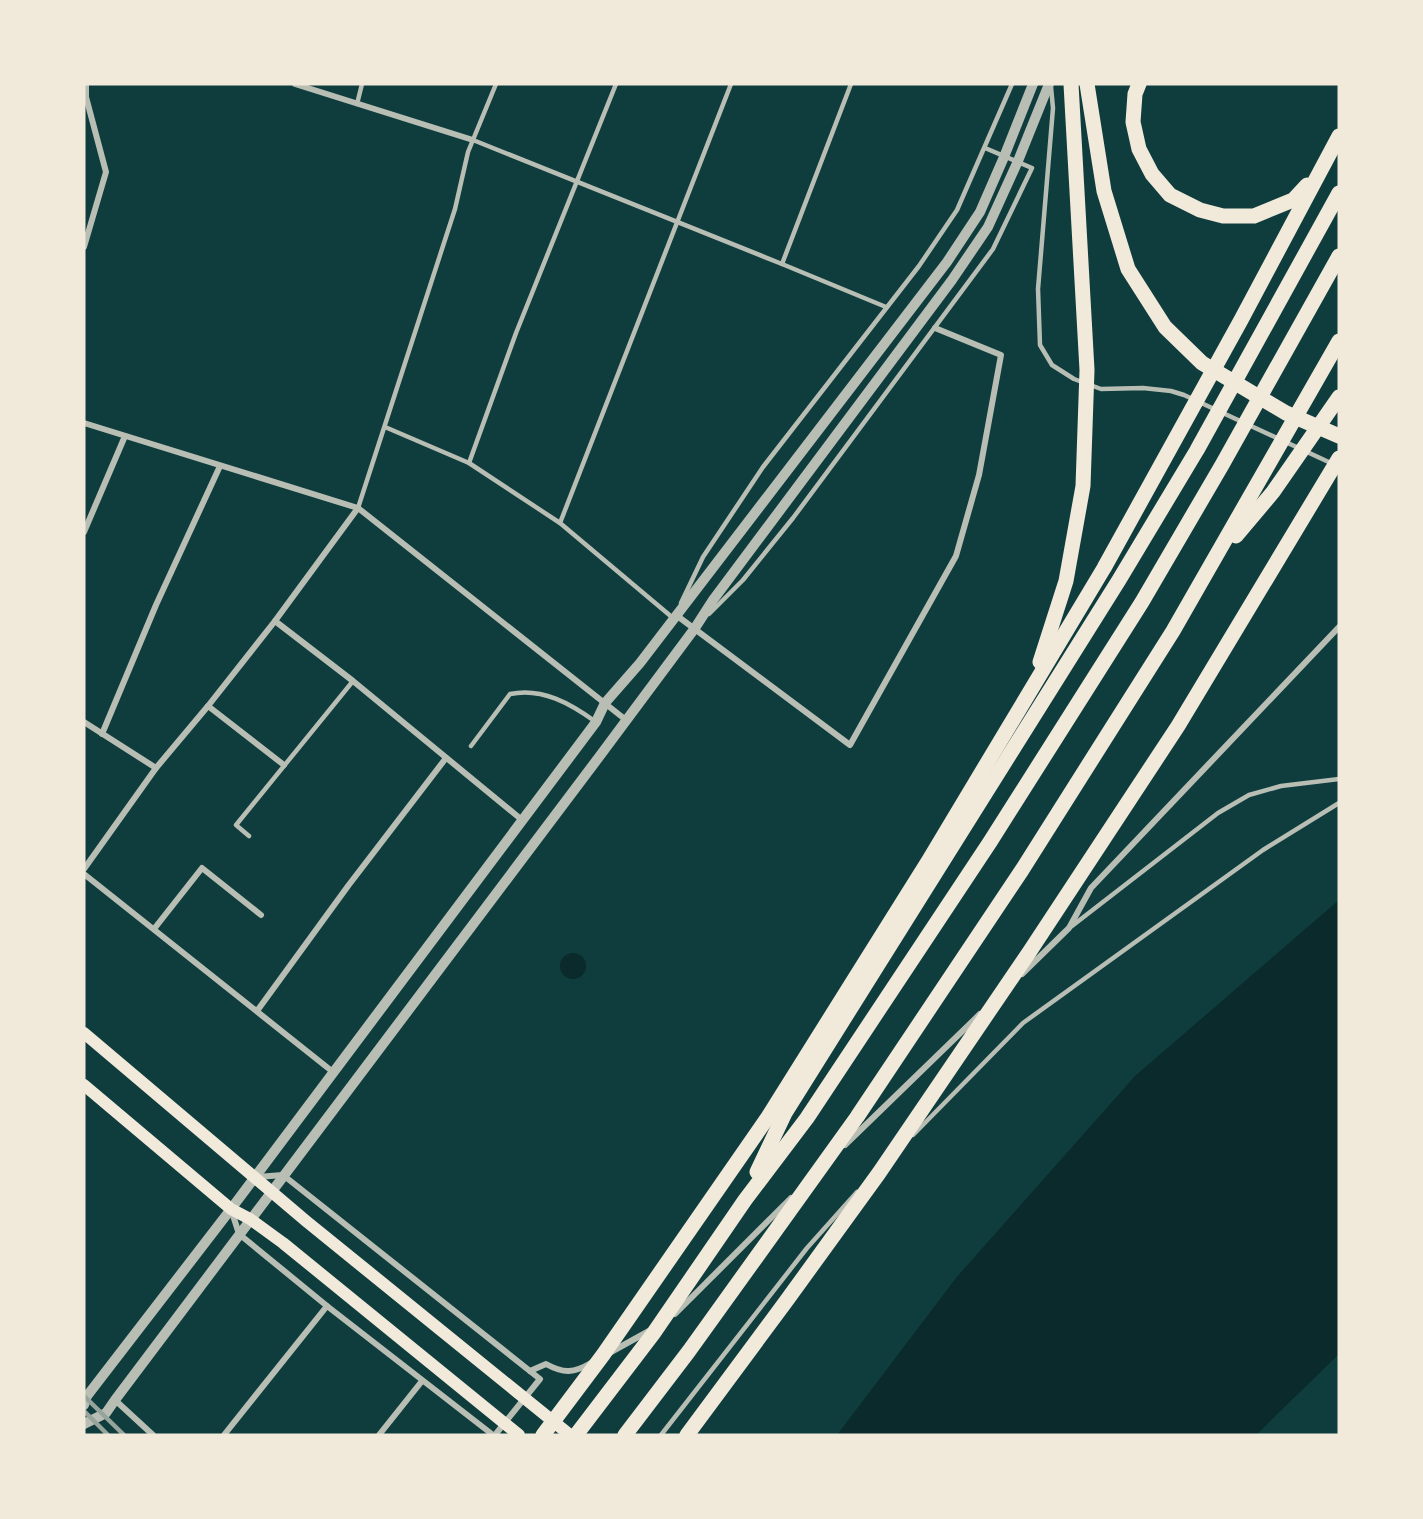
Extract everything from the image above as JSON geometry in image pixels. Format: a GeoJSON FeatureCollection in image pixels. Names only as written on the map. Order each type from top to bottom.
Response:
{"type":"FeatureCollection","features":[{"type":"Feature","properties":{"kind":"highway"},"geometry":{"type":"LineString","coordinates":[[998,774],[1030,694],[1066,580],[1083,486],[1087,370],[1071,84]]}},
{"type":"Feature","properties":{"kind":"highway"},"geometry":{"type":"LineString","coordinates":[[1087,84],[1104,191],[1128,269],[1165,327],[1202,363],[1286,413],[1339,436]]}},
{"type":"Feature","properties":{"kind":"highway"},"geometry":{"type":"LineString","coordinates":[[1139,84],[1135,94],[1133,122],[1139,149],[1152,174],[1170,195],[1200,210],[1223,216],[1254,216],[1293,200],[1339,154]]}},
{"type":"Feature","properties":{"kind":"highway"},"geometry":{"type":"LineString","coordinates":[[543,1435],[603,1355],[768,1117],[929,860],[1104,568],[1241,321],[1339,136]]}},
{"type":"Feature","properties":{"kind":"highway"},"geometry":{"type":"LineString","coordinates":[[745,1200],[786,1113],[1119,580],[1197,450],[1339,193]]}},
{"type":"Feature","properties":{"kind":"highway"},"geometry":{"type":"LineString","coordinates":[[576,1435],[653,1334],[745,1200],[807,1118],[990,842],[1142,602],[1284,357],[1339,256]]}},
{"type":"Feature","properties":{"kind":"highway"},"geometry":{"type":"LineString","coordinates":[[625,1435],[689,1351],[857,1117],[1022,870],[1167,641],[1339,341]]}},
{"type":"Feature","properties":{"kind":"highway"},"geometry":{"type":"LineString","coordinates":[[1210,567],[1273,492],[1339,397]]}},
{"type":"Feature","properties":{"kind":"highway"},"geometry":{"type":"LineString","coordinates":[[687,1435],[872,1182],[1030,951],[1178,726],[1339,458]]}},
{"type":"Feature","properties":{"kind":"main road"},"geometry":{"type":"LineString","coordinates":[[84,1033],[306,1221],[570,1435]]}},
{"type":"Feature","properties":{"kind":"main road"},"geometry":{"type":"LineString","coordinates":[[84,1085],[231,1209],[250,1219],[283,1243],[519,1435]]}},
{"type":"Feature","properties":{"kind":"street"},"geometry":{"type":"LineString","coordinates":[[84,247],[106,172],[86,97],[86,84]]}},
{"type":"Feature","properties":{"kind":"street"},"geometry":{"type":"LineString","coordinates":[[295,84],[473,140]]}},
{"type":"Feature","properties":{"kind":"street"},"geometry":{"type":"LineString","coordinates":[[84,1405],[87,1396],[231,1209],[596,722],[605,703],[640,663],[947,262],[980,212],[1033,84]]}},
{"type":"Feature","properties":{"kind":"street"},"geometry":{"type":"LineString","coordinates":[[84,1424],[106,1413],[116,1401],[952,280],[987,227],[1050,84]]}},
{"type":"Feature","properties":{"kind":"street"},"geometry":{"type":"LineString","coordinates":[[674,616],[694,628],[850,745],[956,556],[979,475],[1000,355],[935,328]]}},
{"type":"Feature","properties":{"kind":"street"},"geometry":{"type":"LineString","coordinates":[[84,423],[358,508],[626,720]]}},
{"type":"Feature","properties":{"kind":"street"},"geometry":{"type":"LineString","coordinates":[[84,532],[125,436]]}},
{"type":"Feature","properties":{"kind":"street"},"geometry":{"type":"LineString","coordinates":[[102,734],[156,605],[220,466]]}},
{"type":"Feature","properties":{"kind":"street"},"geometry":{"type":"LineString","coordinates":[[84,869],[156,768],[275,621],[358,508]]}},
{"type":"Feature","properties":{"kind":"street"},"geometry":{"type":"LineString","coordinates":[[275,621],[353,681],[522,820]]}},
{"type":"Feature","properties":{"kind":"street"},"geometry":{"type":"LineString","coordinates":[[531,1371],[546,1365],[558,1371],[577,1371],[667,1322],[839,1150],[1069,928],[1091,888],[1339,627]]}},
{"type":"Feature","properties":{"kind":"street"},"geometry":{"type":"LineString","coordinates":[[208,706],[284,765]]}},
{"type":"Feature","properties":{"kind":"street"},"geometry":{"type":"LineString","coordinates":[[84,722],[156,768]]}},
{"type":"Feature","properties":{"kind":"street"},"geometry":{"type":"LineString","coordinates":[[257,1011],[348,886],[446,758]]}},
{"type":"Feature","properties":{"kind":"street"},"geometry":{"type":"LineString","coordinates":[[154,929],[202,868],[261,915]]}},
{"type":"Feature","properties":{"kind":"street"},"geometry":{"type":"LineString","coordinates":[[84,874],[333,1072]]}},
{"type":"Feature","properties":{"kind":"street"},"geometry":{"type":"LineString","coordinates":[[231,1209],[239,1234],[327,1306],[494,1435],[540,1379],[283,1175],[255,1177]]}},
{"type":"Feature","properties":{"kind":"street"},"geometry":{"type":"LineString","coordinates":[[224,1435],[327,1306]]}},
{"type":"Feature","properties":{"kind":"street"},"geometry":{"type":"LineString","coordinates":[[379,1435],[423,1381]]}},
{"type":"Feature","properties":{"kind":"street"},"geometry":{"type":"LineString","coordinates":[[116,1401],[153,1435]]}},
{"type":"Feature","properties":{"kind":"lane"},"geometry":{"type":"LineString","coordinates":[[357,104],[362,84]]}},
{"type":"Feature","properties":{"kind":"lane"},"geometry":{"type":"LineString","coordinates":[[358,508],[455,209],[468,152],[496,84]]}},
{"type":"Feature","properties":{"kind":"lane"},"geometry":{"type":"LineString","coordinates":[[469,463],[516,333],[616,84]]}},
{"type":"Feature","properties":{"kind":"lane"},"geometry":{"type":"LineString","coordinates":[[560,523],[731,84]]}},
{"type":"Feature","properties":{"kind":"lane"},"geometry":{"type":"LineString","coordinates":[[782,264],[851,84]]}},
{"type":"Feature","properties":{"kind":"lane"},"geometry":{"type":"LineString","coordinates":[[385,427],[469,463],[560,523],[674,616],[703,557],[763,467],[919,266],[957,210],[1012,84]]}},
{"type":"Feature","properties":{"kind":"lane"},"geometry":{"type":"LineString","coordinates":[[1050,84],[1053,108],[1038,289],[1038,328],[1040,345],[1052,365],[1074,379],[1101,389],[1143,388],[1172,391],[1184,395],[1339,468]]}},
{"type":"Feature","properties":{"kind":"lane"},"geometry":{"type":"LineString","coordinates":[[473,140],[886,308]]}},
{"type":"Feature","properties":{"kind":"lane"},"geometry":{"type":"LineString","coordinates":[[694,628],[743,580],[786,527],[993,249],[1032,168],[985,148]]}},
{"type":"Feature","properties":{"kind":"lane"},"geometry":{"type":"LineString","coordinates":[[249,836],[236,825],[353,681]]}},
{"type":"Feature","properties":{"kind":"lane"},"geometry":{"type":"LineString","coordinates":[[471,746],[510,694],[518,692],[549,696],[575,707],[596,722]]}},
{"type":"Feature","properties":{"kind":"lane"},"geometry":{"type":"LineString","coordinates":[[1069,928],[1218,813],[1249,795],[1281,786],[1339,779]]}},
{"type":"Feature","properties":{"kind":"lane"},"geometry":{"type":"LineString","coordinates":[[661,1435],[835,1215],[1023,1023],[1263,850],[1339,803]]}},
{"type":"Feature","properties":{"kind":"lane"},"geometry":{"type":"LineString","coordinates":[[608,1402],[667,1322]]}},
{"type":"Feature","properties":{"kind":"water"},"geometry":{"type":"Polygon","coordinates":[[[1339,900],[1339,1354],[1256,1435],[837,1435],[956,1278],[1135,1076],[1339,900]]]}},
{"type":"Feature","properties":{"kind":"water"},"geometry":{"type":"Polygon","coordinates":[[[573,953],[582,957],[586,966],[582,975],[573,979],[564,975],[560,966],[564,957],[573,953]]]}},
{"type":"Feature","properties":{"kind":"railway"},"geometry":{"type":"LineString","coordinates":[[84,1396],[124,1435]]}},
{"type":"Feature","properties":{"kind":"railway"},"geometry":{"type":"LineString","coordinates":[[84,1411],[108,1435]]}}]}
